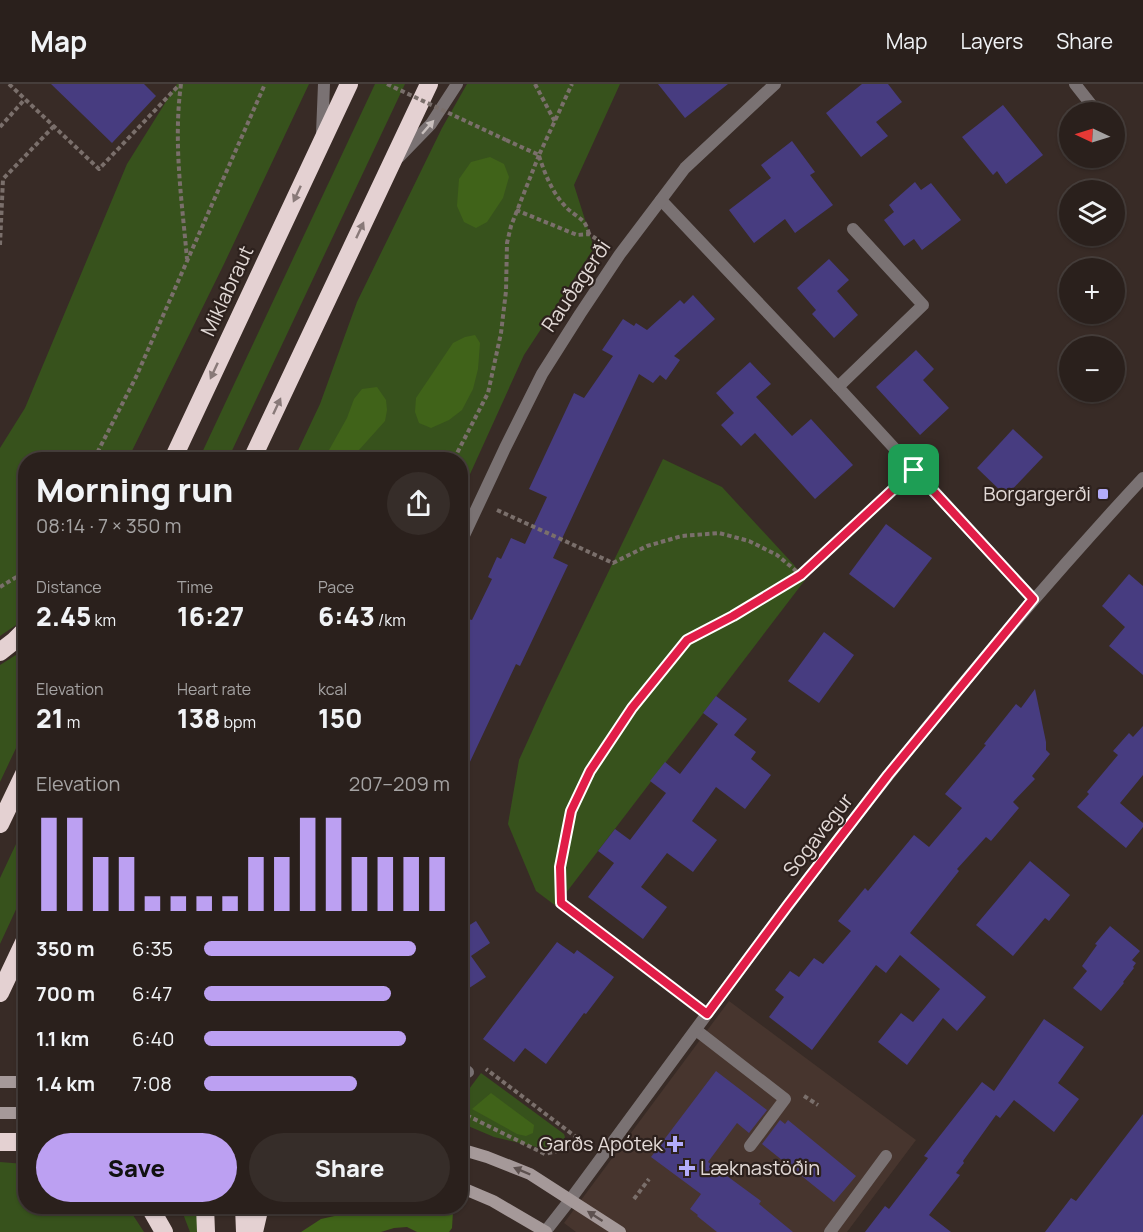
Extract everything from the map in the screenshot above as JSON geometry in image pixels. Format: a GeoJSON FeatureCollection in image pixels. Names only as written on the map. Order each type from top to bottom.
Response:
{"type":"FeatureCollection","features":[{"type":"Feature","properties":{"kind":"highway","name":"Miklabraut"},"geometry":{"type":"LineString","coordinates":[[174,452],[349,84]]}},
{"type":"Feature","properties":{"kind":"highway"},"geometry":{"type":"LineString","coordinates":[[255,452],[429,84]]}},
{"type":"Feature","properties":{"kind":"highway"},"geometry":{"type":"LineString","coordinates":[[0,652],[18,637]]}},
{"type":"Feature","properties":{"kind":"highway"},"geometry":{"type":"LineString","coordinates":[[0,824],[18,787]]}},
{"type":"Feature","properties":{"kind":"highway"},"geometry":{"type":"LineString","coordinates":[[0,993],[18,955]]}},
{"type":"Feature","properties":{"kind":"highway"},"geometry":{"type":"LineString","coordinates":[[0,1142],[18,1142]]}},
{"type":"Feature","properties":{"kind":"highway"},"geometry":{"type":"LineString","coordinates":[[154,1214],[164,1232]]}},
{"type":"Feature","properties":{"kind":"highway"},"geometry":{"type":"LineString","coordinates":[[205,1214],[206,1232]]}},
{"type":"Feature","properties":{"kind":"highway"},"geometry":{"type":"LineString","coordinates":[[244,1214],[244,1232]]}},
{"type":"Feature","properties":{"kind":"highway"},"geometry":{"type":"LineString","coordinates":[[254,1232],[258,1214]]}},
{"type":"Feature","properties":{"kind":"street","name":"Miklabraut"},"geometry":{"type":"LineString","coordinates":[[322,141],[324,84]]}},
{"type":"Feature","properties":{"kind":"street"},"geometry":{"type":"LineString","coordinates":[[392,164],[431,124],[457,84]]}},
{"type":"Feature","properties":{"kind":"street","name":"Rauðagerði"},"geometry":{"type":"LineString","coordinates":[[468,527],[542,374],[620,254],[685,168],[775,84]]}},
{"type":"Feature","properties":{"kind":"street"},"geometry":{"type":"LineString","coordinates":[[1075,84],[1089,102]]}},
{"type":"Feature","properties":{"kind":"street"},"geometry":{"type":"LineString","coordinates":[[661,200],[838,387],[1033,599]]}},
{"type":"Feature","properties":{"kind":"street"},"geometry":{"type":"LineString","coordinates":[[838,387],[923,305],[853,229]]}},
{"type":"Feature","properties":{"kind":"street","name":"Sogavegur"},"geometry":{"type":"LineString","coordinates":[[545,1232],[788,905],[888,775],[1033,599],[1143,478]]}},
{"type":"Feature","properties":{"kind":"street"},"geometry":{"type":"LineString","coordinates":[[696,1030],[785,1099],[750,1146]]}},
{"type":"Feature","properties":{"kind":"street"},"geometry":{"type":"LineString","coordinates":[[0,1082],[18,1082]]}},
{"type":"Feature","properties":{"kind":"street"},"geometry":{"type":"LineString","coordinates":[[0,1113],[18,1113]]}},
{"type":"Feature","properties":{"kind":"street"},"geometry":{"type":"LineString","coordinates":[[468,1151],[530,1174],[620,1232]]}},
{"type":"Feature","properties":{"kind":"street"},"geometry":{"type":"LineString","coordinates":[[830,1232],[886,1156]]}},
{"type":"Feature","properties":{"kind":"street"},"geometry":{"type":"LineString","coordinates":[[468,1190],[493,1201],[545,1232]]}},
{"type":"Feature","properties":{"kind":"path"},"geometry":{"type":"LineString","coordinates":[[9,84],[99,169],[180,84]]}},
{"type":"Feature","properties":{"kind":"path"},"geometry":{"type":"LineString","coordinates":[[180,84],[177,153],[187,260]]}},
{"type":"Feature","properties":{"kind":"path"},"geometry":{"type":"LineString","coordinates":[[98,452],[136,377],[265,84]]}},
{"type":"Feature","properties":{"kind":"path"},"geometry":{"type":"LineString","coordinates":[[387,84],[538,155],[552,189],[563,204],[573,215],[584,222],[589,234],[620,254]]}},
{"type":"Feature","properties":{"kind":"path"},"geometry":{"type":"LineString","coordinates":[[535,84],[555,122]]}},
{"type":"Feature","properties":{"kind":"path"},"geometry":{"type":"LineString","coordinates":[[458,452],[488,393],[501,333],[506,291],[507,243],[511,226],[538,155],[572,84]]}},
{"type":"Feature","properties":{"kind":"path"},"geometry":{"type":"LineString","coordinates":[[0,127],[25,99]]}},
{"type":"Feature","properties":{"kind":"path"},"geometry":{"type":"LineString","coordinates":[[0,244],[2,178],[54,126]]}},
{"type":"Feature","properties":{"kind":"path"},"geometry":{"type":"LineString","coordinates":[[516,210],[577,235],[589,234]]}},
{"type":"Feature","properties":{"kind":"path"},"geometry":{"type":"LineString","coordinates":[[707,1014],[561,903],[560,867],[571,811],[590,771],[632,708],[687,640],[733,616],[801,575],[914,470]]}},
{"type":"Feature","properties":{"kind":"path"},"geometry":{"type":"LineString","coordinates":[[496,509],[613,563],[647,546],[682,536],[719,533],[749,541],[777,555],[801,575]]}},
{"type":"Feature","properties":{"kind":"path"},"geometry":{"type":"LineString","coordinates":[[0,587],[18,576]]}},
{"type":"Feature","properties":{"kind":"path"},"geometry":{"type":"LineString","coordinates":[[468,1116],[545,1154],[577,1146],[576,1137],[480,1064]]}},
{"type":"Feature","properties":{"kind":"path"},"geometry":{"type":"LineString","coordinates":[[809,1099],[818,1105]]}},
{"type":"Feature","properties":{"kind":"path"},"geometry":{"type":"LineString","coordinates":[[634,1199],[649,1179]]}},
{"type":"Feature","properties":{"kind":"shaded area"},"geometry":{"type":"Polygon","coordinates":[[[729,1001],[916,1140],[847,1232],[576,1232],[564,1223],[729,1001]]]}},
{"type":"Feature","properties":{"kind":"green space"},"geometry":{"type":"Polygon","coordinates":[[[177,84],[309,84],[131,452],[18,452],[18,624],[0,636],[0,448],[25,408],[127,164],[177,84]]]}},
{"type":"Feature","properties":{"kind":"green space"},"geometry":{"type":"Polygon","coordinates":[[[375,84],[405,84],[231,452],[202,452],[375,84]]]}},
{"type":"Feature","properties":{"kind":"green space"},"geometry":{"type":"Polygon","coordinates":[[[467,84],[620,84],[574,185],[594,248],[524,355],[468,479],[468,452],[297,452],[320,404],[357,302],[442,128],[467,84]]]}},
{"type":"Feature","properties":{"kind":"green space"},"geometry":{"type":"Polygon","coordinates":[[[490,157],[504,164],[509,177],[503,198],[487,222],[476,228],[464,222],[457,206],[459,179],[471,162],[490,157]]]}},
{"type":"Feature","properties":{"kind":"green space"},"geometry":{"type":"Polygon","coordinates":[[[475,335],[480,343],[478,369],[473,389],[462,410],[449,420],[431,428],[419,423],[415,412],[416,398],[453,343],[475,335]]]}},
{"type":"Feature","properties":{"kind":"green space"},"geometry":{"type":"Polygon","coordinates":[[[377,387],[386,400],[385,421],[358,452],[328,452],[347,418],[354,399],[362,389],[377,387]]]}},
{"type":"Feature","properties":{"kind":"green space"},"geometry":{"type":"Polygon","coordinates":[[[663,459],[722,487],[805,580],[556,906],[536,891],[508,824],[519,760],[663,459]]]}},
{"type":"Feature","properties":{"kind":"green space"},"geometry":{"type":"Polygon","coordinates":[[[18,654],[18,744],[0,782],[0,665],[18,654]]]}},
{"type":"Feature","properties":{"kind":"green space"},"geometry":{"type":"Polygon","coordinates":[[[18,840],[18,905],[0,944],[0,878],[18,840]]]}},
{"type":"Feature","properties":{"kind":"green space"},"geometry":{"type":"Polygon","coordinates":[[[481,1073],[564,1134],[568,1147],[545,1149],[494,1137],[468,1126],[469,1089],[481,1073]]]}},
{"type":"Feature","properties":{"kind":"green space"},"geometry":{"type":"Polygon","coordinates":[[[491,1093],[534,1125],[533,1133],[526,1136],[517,1134],[472,1109],[491,1093]]]}},
{"type":"Feature","properties":{"kind":"green space"},"geometry":{"type":"Polygon","coordinates":[[[0,1162],[18,1163],[18,1214],[132,1214],[144,1232],[0,1232],[0,1162]]]}},
{"type":"Feature","properties":{"kind":"green space"},"geometry":{"type":"Polygon","coordinates":[[[183,1214],[198,1214],[198,1232],[190,1232],[183,1214]]]}},
{"type":"Feature","properties":{"kind":"green space"},"geometry":{"type":"Polygon","coordinates":[[[344,1214],[453,1214],[452,1228],[449,1232],[417,1232],[407,1227],[381,1232],[301,1232],[321,1219],[344,1214]]]}},
{"type":"Feature","properties":{"kind":"building"},"geometry":{"type":"Polygon","coordinates":[[[51,84],[144,84],[156,96],[112,143],[51,84]]]}},
{"type":"Feature","properties":{"kind":"building"},"geometry":{"type":"Polygon","coordinates":[[[658,84],[728,84],[685,118],[658,84]]]}},
{"type":"Feature","properties":{"kind":"building"},"geometry":{"type":"Polygon","coordinates":[[[862,84],[888,84],[902,102],[876,122],[888,136],[861,157],[826,113],[862,84]]]}},
{"type":"Feature","properties":{"kind":"building"},"geometry":{"type":"Polygon","coordinates":[[[1003,105],[1043,155],[1006,184],[997,171],[993,175],[962,137],[1003,105]]]}},
{"type":"Feature","properties":{"kind":"building"},"geometry":{"type":"Polygon","coordinates":[[[792,141],[815,172],[810,175],[833,205],[795,233],[785,219],[754,243],[729,210],[771,178],[761,165],[792,141]]]}},
{"type":"Feature","properties":{"kind":"building"},"geometry":{"type":"Polygon","coordinates":[[[915,182],[921,190],[931,183],[961,220],[922,250],[914,239],[904,246],[884,220],[894,212],[889,205],[915,182]]]}},
{"type":"Feature","properties":{"kind":"building"},"geometry":{"type":"Polygon","coordinates":[[[829,259],[849,280],[837,291],[858,315],[834,338],[812,314],[816,310],[797,288],[829,259]]]}},
{"type":"Feature","properties":{"kind":"building"},"geometry":{"type":"Polygon","coordinates":[[[693,295],[715,319],[674,356],[680,360],[666,380],[660,375],[653,383],[639,374],[553,558],[568,565],[520,666],[516,664],[468,766],[468,619],[472,620],[492,579],[488,577],[497,557],[501,559],[511,538],[525,544],[547,497],[529,489],[574,393],[584,398],[613,356],[602,350],[623,319],[647,330],[680,300],[684,304],[693,295]]]}},
{"type":"Feature","properties":{"kind":"building"},"geometry":{"type":"Polygon","coordinates":[[[916,350],[934,369],[923,380],[949,408],[920,435],[876,387],[916,350]]]}},
{"type":"Feature","properties":{"kind":"building"},"geometry":{"type":"Polygon","coordinates":[[[750,362],[771,384],[756,397],[792,436],[811,419],[853,465],[815,499],[755,433],[741,446],[721,425],[734,413],[716,393],[750,362]]]}},
{"type":"Feature","properties":{"kind":"building"},"geometry":{"type":"Polygon","coordinates":[[[1013,429],[1043,457],[1006,496],[977,468],[1013,429]]]}},
{"type":"Feature","properties":{"kind":"building"},"geometry":{"type":"Polygon","coordinates":[[[886,524],[932,558],[894,608],[849,574],[886,524]]]}},
{"type":"Feature","properties":{"kind":"building"},"geometry":{"type":"Polygon","coordinates":[[[1129,574],[1143,586],[1143,675],[1109,646],[1125,627],[1102,606],[1129,574]]]}},
{"type":"Feature","properties":{"kind":"building"},"geometry":{"type":"Polygon","coordinates":[[[824,632],[854,655],[819,703],[788,681],[824,632]]]}},
{"type":"Feature","properties":{"kind":"building"},"geometry":{"type":"Polygon","coordinates":[[[1035,689],[1046,750],[1050,754],[1032,776],[1035,779],[1013,802],[1019,808],[991,841],[986,837],[957,869],[959,871],[910,933],[986,997],[957,1031],[943,1018],[907,1065],[878,1042],[901,1013],[913,1022],[940,989],[900,955],[886,973],[876,965],[812,1050],[769,1017],[784,997],[775,990],[790,971],[799,977],[814,958],[823,964],[851,931],[838,921],[865,888],[868,891],[914,835],[929,847],[962,808],[945,794],[986,745],[984,744],[1016,704],[1021,708],[1035,689]]]}},
{"type":"Feature","properties":{"kind":"building"},"geometry":{"type":"Polygon","coordinates":[[[716,696],[747,719],[734,735],[756,752],[751,759],[771,775],[745,809],[716,787],[692,821],[717,840],[693,872],[667,853],[641,887],[667,907],[643,939],[588,897],[614,863],[598,851],[615,829],[630,840],[666,793],[650,781],[665,762],[680,774],[718,724],[703,713],[716,696]]]}},
{"type":"Feature","properties":{"kind":"building"},"geometry":{"type":"Polygon","coordinates":[[[1143,726],[1143,775],[1120,803],[1143,823],[1143,827],[1126,848],[1077,807],[1118,755],[1113,751],[1129,733],[1133,737],[1143,726]]]}},
{"type":"Feature","properties":{"kind":"building"},"geometry":{"type":"Polygon","coordinates":[[[1030,861],[1070,895],[1049,921],[1045,918],[1013,956],[976,925],[1030,861]]]}},
{"type":"Feature","properties":{"kind":"building"},"geometry":{"type":"Polygon","coordinates":[[[476,921],[490,943],[471,956],[486,977],[468,989],[468,926],[476,921]]]}},
{"type":"Feature","properties":{"kind":"building"},"geometry":{"type":"Polygon","coordinates":[[[1110,926],[1140,951],[1132,960],[1136,963],[1134,968],[1101,1011],[1073,988],[1087,971],[1082,966],[1097,945],[1095,944],[1110,926]]]}},
{"type":"Feature","properties":{"kind":"building"},"geometry":{"type":"Polygon","coordinates":[[[557,942],[574,954],[577,950],[614,977],[546,1064],[525,1048],[514,1062],[483,1039],[557,942]]]}},
{"type":"Feature","properties":{"kind":"building"},"geometry":{"type":"Polygon","coordinates":[[[1044,1019],[1084,1047],[1058,1083],[1079,1099],[1054,1132],[1014,1100],[1000,1118],[996,1115],[963,1161],[964,1163],[956,1173],[960,1175],[929,1215],[951,1232],[865,1232],[885,1206],[889,1209],[928,1158],[924,1156],[982,1082],[994,1091],[1044,1019]]]}},
{"type":"Feature","properties":{"kind":"building"},"geometry":{"type":"Polygon","coordinates":[[[716,1071],[767,1110],[749,1133],[737,1123],[708,1162],[761,1201],[759,1204],[793,1232],[717,1232],[690,1209],[701,1194],[651,1157],[716,1071]]]}},
{"type":"Feature","properties":{"kind":"building"},"geometry":{"type":"Polygon","coordinates":[[[1143,1114],[1143,1232],[1045,1232],[1071,1198],[1076,1201],[1143,1114]]]}},
{"type":"Feature","properties":{"kind":"building"},"geometry":{"type":"Polygon","coordinates":[[[780,1120],[785,1124],[788,1120],[856,1176],[834,1202],[762,1144],[780,1120]]]}},
{"type":"Feature","properties":{"kind":"place","name":"Borgargerði"},"geometry":{"type":"Point","coordinates":[1103,494]}},
{"type":"Feature","properties":{"kind":"place","name":"Garðs Apótek"},"geometry":{"type":"Point","coordinates":[675,1144]}},
{"type":"Feature","properties":{"kind":"place","name":"Læknastöðin"},"geometry":{"type":"Point","coordinates":[687,1168]}},
{"type":"Feature","properties":{"kind":"route"},"geometry":{"type":"LineString","coordinates":[[914,470],[1033,599],[888,775],[707,1014],[561,903],[560,867],[571,811],[590,771],[632,708],[687,640],[733,616],[801,575],[914,470]]}}]}
